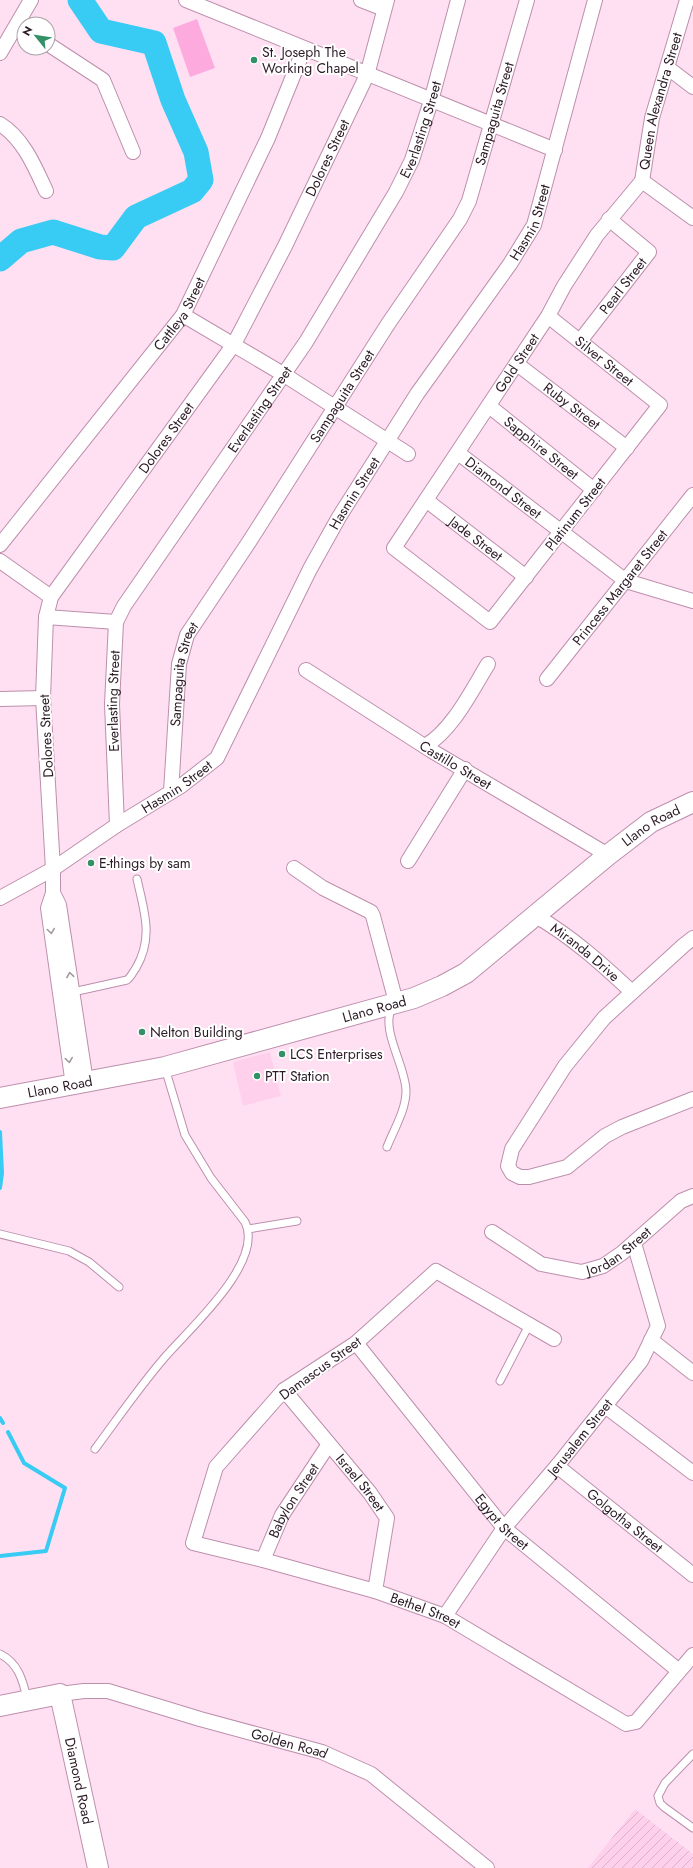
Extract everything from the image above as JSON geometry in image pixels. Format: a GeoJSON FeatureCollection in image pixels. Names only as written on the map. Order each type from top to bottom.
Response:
{"type":"FeatureCollection","features":[{"type":"Feature","properties":{"kind":"main road","name":"Llano Road"},"geometry":{"type":"LineString","coordinates":[[0,1098],[165,1067],[414,998],[442,986],[466,973],[608,855],[651,822],[693,802]]}},
{"type":"Feature","properties":{"kind":"main road"},"geometry":{"type":"LineString","coordinates":[[0,1706],[27,1699],[60,1694]]}},
{"type":"Feature","properties":{"kind":"main road","name":"Diamond Road"},"geometry":{"type":"LineString","coordinates":[[60,1694],[98,1868]]}},
{"type":"Feature","properties":{"kind":"street"},"geometry":{"type":"LineString","coordinates":[[24,16],[31,0]]}},
{"type":"Feature","properties":{"kind":"street"},"geometry":{"type":"LineString","coordinates":[[186,0],[367,75],[555,150]]}},
{"type":"Feature","properties":{"kind":"street"},"geometry":{"type":"LineString","coordinates":[[361,0],[386,5]]}},
{"type":"Feature","properties":{"kind":"street","name":"Everlasting Street"},"geometry":{"type":"LineString","coordinates":[[117,824],[112,704],[116,622],[124,606],[306,342],[396,192],[412,160],[431,101],[458,0]]}},
{"type":"Feature","properties":{"kind":"street","name":"Sampaguita Street"},"geometry":{"type":"LineString","coordinates":[[171,792],[178,664],[187,635],[249,542],[334,406],[460,219],[469,201],[527,0]]}},
{"type":"Feature","properties":{"kind":"street","name":"Hasmin Street"},"geometry":{"type":"LineString","coordinates":[[0,898],[53,869],[117,824],[171,792],[217,758],[310,569],[339,517],[417,394],[510,264],[534,225],[595,0]]}},
{"type":"Feature","properties":{"kind":"street","name":"Queen Alexandra Street"},"geometry":{"type":"LineString","coordinates":[[642,180],[652,118],[687,0]]}},
{"type":"Feature","properties":{"kind":"street","name":"Dolores Street"},"geometry":{"type":"LineString","coordinates":[[79,1084],[48,908],[53,893],[53,869],[43,698],[46,617],[51,597],[234,344],[285,246],[367,75],[386,5]]}},
{"type":"Feature","properties":{"kind":"street"},"geometry":{"type":"LineString","coordinates":[[0,53],[16,31]]}},
{"type":"Feature","properties":{"kind":"street"},"geometry":{"type":"LineString","coordinates":[[56,49],[103,80],[132,152]]}},
{"type":"Feature","properties":{"kind":"street","name":"Cattleya Street"},"geometry":{"type":"LineString","coordinates":[[0,546],[183,315],[268,138],[304,49]]}},
{"type":"Feature","properties":{"kind":"street"},"geometry":{"type":"LineString","coordinates":[[668,68],[693,87]]}},
{"type":"Feature","properties":{"kind":"street"},"geometry":{"type":"LineString","coordinates":[[0,124],[10,130],[34,163],[46,191]]}},
{"type":"Feature","properties":{"kind":"street"},"geometry":{"type":"LineString","coordinates":[[642,180],[693,218]]}},
{"type":"Feature","properties":{"kind":"street","name":"Gold Street"},"geometry":{"type":"LineString","coordinates":[[490,622],[394,548],[548,316],[592,241],[642,180]]}},
{"type":"Feature","properties":{"kind":"street","name":"Pearl Street"},"geometry":{"type":"LineString","coordinates":[[580,341],[649,252],[609,219]]}},
{"type":"Feature","properties":{"kind":"street"},"geometry":{"type":"LineString","coordinates":[[183,315],[283,374],[408,454]]}},
{"type":"Feature","properties":{"kind":"street","name":"Silver Street"},"geometry":{"type":"LineString","coordinates":[[548,316],[660,406]]}},
{"type":"Feature","properties":{"kind":"street","name":"Ruby Street"},"geometry":{"type":"LineString","coordinates":[[517,364],[627,448]]}},
{"type":"Feature","properties":{"kind":"street","name":"Sapphire Street"},"geometry":{"type":"LineString","coordinates":[[489,406],[594,490]]}},
{"type":"Feature","properties":{"kind":"street","name":"Platinum Street"},"geometry":{"type":"LineString","coordinates":[[490,622],[660,406]]}},
{"type":"Feature","properties":{"kind":"street","name":"Diamond Street"},"geometry":{"type":"LineString","coordinates":[[458,453],[560,533],[626,581],[693,601]]}},
{"type":"Feature","properties":{"kind":"street","name":"Princess Margaret Street"},"geometry":{"type":"LineString","coordinates":[[547,679],[693,495]]}},
{"type":"Feature","properties":{"kind":"street","name":"Jade Street"},"geometry":{"type":"LineString","coordinates":[[426,500],[526,577]]}},
{"type":"Feature","properties":{"kind":"street"},"geometry":{"type":"LineString","coordinates":[[0,561],[51,597]]}},
{"type":"Feature","properties":{"kind":"street"},"geometry":{"type":"LineString","coordinates":[[46,617],[116,622]]}},
{"type":"Feature","properties":{"kind":"street"},"geometry":{"type":"LineString","coordinates":[[425,746],[434,741],[446,728],[488,664]]}},
{"type":"Feature","properties":{"kind":"street","name":"Castillo Street"},"geometry":{"type":"LineString","coordinates":[[306,670],[425,746],[608,855]]}},
{"type":"Feature","properties":{"kind":"street"},"geometry":{"type":"LineString","coordinates":[[0,699],[43,698]]}},
{"type":"Feature","properties":{"kind":"street"},"geometry":{"type":"LineString","coordinates":[[408,861],[465,769]]}},
{"type":"Feature","properties":{"kind":"street"},"geometry":{"type":"LineString","coordinates":[[294,868],[323,888],[371,912],[374,916],[396,1002]]}},
{"type":"Feature","properties":{"kind":"street","name":"Dolores Street"},"geometry":{"type":"LineString","coordinates":[[53,893],[60,906],[73,992],[79,1084]]}},
{"type":"Feature","properties":{"kind":"street","name":"Miranda Drive"},"geometry":{"type":"LineString","coordinates":[[536,916],[552,925],[587,951],[632,992]]}},
{"type":"Feature","properties":{"kind":"street"},"geometry":{"type":"LineString","coordinates":[[693,938],[604,1018],[565,1066],[512,1149],[508,1166],[512,1173],[520,1177],[529,1177],[567,1167],[605,1136],[622,1127],[693,1099]]}},
{"type":"Feature","properties":{"kind":"street","name":"Jordan Street"},"geometry":{"type":"LineString","coordinates":[[492,1232],[541,1264],[582,1272],[603,1266],[622,1253],[681,1201],[693,1196]]}},
{"type":"Feature","properties":{"kind":"street","name":"Jerusalem Street"},"geometry":{"type":"LineString","coordinates":[[445,1616],[504,1528],[557,1466],[641,1361],[658,1326],[634,1243]]}},
{"type":"Feature","properties":{"kind":"street","name":"Damascus Street"},"geometry":{"type":"LineString","coordinates":[[193,1543],[216,1467],[284,1390],[356,1343],[436,1271],[529,1325]]}},
{"type":"Feature","properties":{"kind":"street"},"geometry":{"type":"LineString","coordinates":[[529,1325],[554,1339]]}},
{"type":"Feature","properties":{"kind":"street"},"geometry":{"type":"LineString","coordinates":[[651,1340],[693,1373]]}},
{"type":"Feature","properties":{"kind":"street","name":"Egypt Street"},"geometry":{"type":"LineString","coordinates":[[356,1343],[504,1528],[679,1670]]}},
{"type":"Feature","properties":{"kind":"street","name":"Israel Street"},"geometry":{"type":"LineString","coordinates":[[284,1390],[370,1493],[388,1518],[375,1591]]}},
{"type":"Feature","properties":{"kind":"street"},"geometry":{"type":"LineString","coordinates":[[606,1406],[693,1473]]}},
{"type":"Feature","properties":{"kind":"street","name":"Babylon Street"},"geometry":{"type":"LineString","coordinates":[[263,1560],[282,1515],[329,1444]]}},
{"type":"Feature","properties":{"kind":"street","name":"Golgotha Street"},"geometry":{"type":"LineString","coordinates":[[557,1466],[693,1575]]}},
{"type":"Feature","properties":{"kind":"street","name":"Bethel Street"},"geometry":{"type":"LineString","coordinates":[[193,1543],[263,1560],[375,1591],[445,1616],[626,1724],[636,1722],[679,1670]]}},
{"type":"Feature","properties":{"kind":"street"},"geometry":{"type":"LineString","coordinates":[[679,1670],[693,1655]]}},
{"type":"Feature","properties":{"kind":"street","name":"Golden Road"},"geometry":{"type":"LineString","coordinates":[[60,1694],[84,1691],[108,1691],[200,1719],[322,1752],[371,1774],[487,1868]]}},
{"type":"Feature","properties":{"kind":"lane"},"geometry":{"type":"LineString","coordinates":[[73,992],[127,980],[140,959],[147,939],[146,925],[137,879]]}},
{"type":"Feature","properties":{"kind":"lane"},"geometry":{"type":"LineString","coordinates":[[387,1146],[406,1102],[405,1079],[391,1036],[389,1017],[396,1002]]}},
{"type":"Feature","properties":{"kind":"lane"},"geometry":{"type":"LineString","coordinates":[[95,1449],[165,1357],[200,1321],[225,1289],[248,1249],[248,1229],[211,1178],[185,1134],[165,1067]]}},
{"type":"Feature","properties":{"kind":"lane"},"geometry":{"type":"LineString","coordinates":[[248,1229],[297,1220]]}},
{"type":"Feature","properties":{"kind":"lane"},"geometry":{"type":"LineString","coordinates":[[0,1234],[54,1246],[74,1253],[90,1262],[119,1288]]}},
{"type":"Feature","properties":{"kind":"lane"},"geometry":{"type":"LineString","coordinates":[[500,1381],[529,1325]]}},
{"type":"Feature","properties":{"kind":"lane"},"geometry":{"type":"LineString","coordinates":[[0,1654],[9,1659],[16,1666],[27,1699]]}},
{"type":"Feature","properties":{"kind":"lane"},"geometry":{"type":"LineString","coordinates":[[693,1754],[665,1783],[658,1796],[660,1803],[664,1807],[693,1828]]}},
{"type":"Feature","properties":{"kind":"shaded area"},"geometry":{"type":"Polygon","coordinates":[[[197,19],[215,68],[190,77],[173,28],[197,19]]]}},
{"type":"Feature","properties":{"kind":"shaded area"},"geometry":{"type":"Polygon","coordinates":[[[270,1052],[281,1096],[243,1106],[233,1062],[270,1052]]]}},
{"type":"Feature","properties":{"kind":"shaded area"},"geometry":{"type":"Polygon","coordinates":[[[635,1809],[693,1854],[693,1868],[588,1868],[635,1809]]]}},
{"type":"Feature","properties":{"kind":"waterway"},"geometry":{"type":"LineString","coordinates":[[0,259],[21,241],[53,232],[100,247],[113,248],[136,217],[192,191],[201,180],[196,152],[173,100],[154,43],[101,31],[80,0]]}},
{"type":"Feature","properties":{"kind":"waterway"},"geometry":{"type":"LineString","coordinates":[[0,1132],[2,1173],[0,1188]]}},
{"type":"Feature","properties":{"kind":"waterway"},"geometry":{"type":"LineString","coordinates":[[0,1418],[3,1423]]}},
{"type":"Feature","properties":{"kind":"waterway"},"geometry":{"type":"LineString","coordinates":[[0,1556],[46,1551],[65,1488],[24,1463],[8,1432]]}},
{"type":"Feature","properties":{"kind":"place","name":"St. Joseph The Working Chapel"},"geometry":{"type":"Point","coordinates":[254,60]}},
{"type":"Feature","properties":{"kind":"place","name":"E-things by sam"},"geometry":{"type":"Point","coordinates":[91,863]}},
{"type":"Feature","properties":{"kind":"place","name":"Nelton Building"},"geometry":{"type":"Point","coordinates":[142,1032]}},
{"type":"Feature","properties":{"kind":"place","name":"LCS Enterprises"},"geometry":{"type":"Point","coordinates":[282,1054]}},
{"type":"Feature","properties":{"kind":"place","name":"PTT Station"},"geometry":{"type":"Point","coordinates":[257,1076]}}]}
